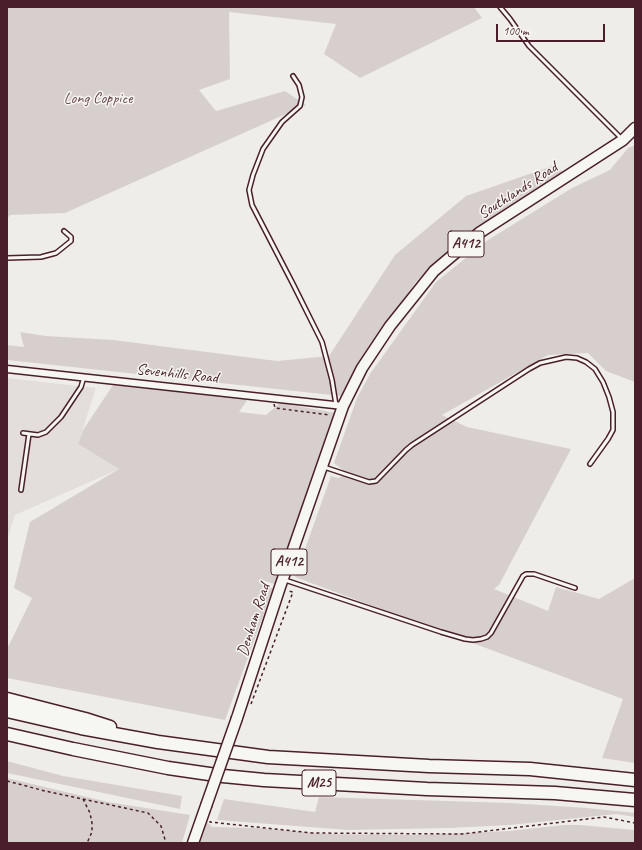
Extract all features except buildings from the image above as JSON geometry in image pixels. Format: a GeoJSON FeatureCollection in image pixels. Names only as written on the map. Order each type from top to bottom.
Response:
{"type":"FeatureCollection","features":[{"type":"Feature","properties":{"kind":"highway","name":"M25"},"geometry":{"type":"LineString","coordinates":[[7,699],[85,719],[158,742]]}},
{"type":"Feature","properties":{"kind":"highway","name":"M25"},"geometry":{"type":"LineString","coordinates":[[7,711],[81,728],[158,742],[268,757],[429,766],[530,769],[635,780]]}},
{"type":"Feature","properties":{"kind":"highway","name":"M25"},"geometry":{"type":"LineString","coordinates":[[7,734],[168,768],[223,776],[264,780],[427,789],[555,792],[635,800]]}},
{"type":"Feature","properties":{"kind":"main road","name":"Southlands Road"},"geometry":{"type":"LineString","coordinates":[[340,405],[390,326],[434,271],[479,233],[623,140],[635,128]]}},
{"type":"Feature","properties":{"kind":"main road","name":"Denham Road"},"geometry":{"type":"LineString","coordinates":[[193,843],[323,467],[340,405]]}},
{"type":"Feature","properties":{"kind":"street","name":"Sevenhills Road"},"geometry":{"type":"LineString","coordinates":[[7,369],[340,405]]}},
{"type":"Feature","properties":{"kind":"lane"},"geometry":{"type":"LineString","coordinates":[[500,7],[529,46],[623,140]]}},
{"type":"Feature","properties":{"kind":"lane"},"geometry":{"type":"LineString","coordinates":[[293,76],[299,85],[302,97],[300,106],[282,122],[263,150],[249,190],[252,205],[322,342],[340,405]]}},
{"type":"Feature","properties":{"kind":"lane"},"geometry":{"type":"LineString","coordinates":[[7,258],[41,257],[56,253],[71,241],[71,237],[64,231]]}},
{"type":"Feature","properties":{"kind":"lane"},"geometry":{"type":"LineString","coordinates":[[323,467],[369,482],[376,480],[412,445],[529,369],[540,363],[566,357],[577,358],[586,362],[595,369],[603,382],[613,412],[613,430],[590,464]]}},
{"type":"Feature","properties":{"kind":"lane"},"geometry":{"type":"LineString","coordinates":[[23,434],[38,435],[46,432],[61,417],[81,387],[84,377]]}},
{"type":"Feature","properties":{"kind":"lane"},"geometry":{"type":"LineString","coordinates":[[21,490],[29,434]]}},
{"type":"Feature","properties":{"kind":"lane"},"geometry":{"type":"LineString","coordinates":[[283,580],[442,632],[473,640],[487,637],[491,633],[523,576],[526,574],[534,574],[575,588]]}},
{"type":"Feature","properties":{"kind":"path"},"geometry":{"type":"LineString","coordinates":[[7,781],[44,791],[148,813],[160,826],[166,843]]}},
{"type":"Feature","properties":{"kind":"path"},"geometry":{"type":"LineString","coordinates":[[82,799],[90,813],[92,823],[92,832],[87,843]]}},
{"type":"Feature","properties":{"kind":"path"},"geometry":{"type":"LineString","coordinates":[[212,815],[210,822],[312,833],[462,834],[604,817],[635,823]]}},
{"type":"Feature","properties":{"kind":"shaded area"},"geometry":{"type":"Polygon","coordinates":[[[7,378],[96,388],[78,444],[119,469],[15,515],[7,540],[7,378]]]}},
{"type":"Feature","properties":{"kind":"green space","name":"Long Coppice"},"geometry":{"type":"Polygon","coordinates":[[[7,7],[474,7],[482,18],[360,78],[324,54],[336,24],[229,12],[230,79],[199,90],[216,111],[285,91],[306,105],[65,213],[10,215],[7,219],[7,7]]]}},
{"type":"Feature","properties":{"kind":"green space"},"geometry":{"type":"Polygon","coordinates":[[[635,145],[635,382],[606,371],[588,353],[548,355],[442,415],[467,427],[571,449],[499,585],[494,589],[548,611],[556,587],[599,599],[635,578],[635,763],[602,758],[623,699],[295,577],[331,476],[338,478],[348,474],[334,463],[357,398],[370,374],[436,282],[488,240],[572,188],[610,170],[628,148],[635,145]]]}},
{"type":"Feature","properties":{"kind":"green space"},"geometry":{"type":"Polygon","coordinates":[[[555,165],[563,173],[483,224],[433,264],[416,282],[383,329],[341,396],[7,360],[7,345],[24,347],[20,332],[46,336],[113,340],[277,361],[329,356],[395,255],[466,196],[555,165]]]}},
{"type":"Feature","properties":{"kind":"green space"},"geometry":{"type":"Polygon","coordinates":[[[113,385],[248,399],[239,412],[266,415],[280,403],[336,413],[275,584],[262,580],[273,589],[225,720],[7,678],[7,649],[32,598],[14,588],[30,522],[119,469],[78,444],[83,430],[113,385]]]}},
{"type":"Feature","properties":{"kind":"green space"},"geometry":{"type":"Polygon","coordinates":[[[7,761],[63,776],[182,796],[180,809],[7,773],[7,761]]]}},
{"type":"Feature","properties":{"kind":"green space"},"geometry":{"type":"Polygon","coordinates":[[[7,778],[108,802],[190,815],[182,843],[7,843],[7,778]]]}},
{"type":"Feature","properties":{"kind":"green space"},"geometry":{"type":"Polygon","coordinates":[[[319,797],[510,803],[635,813],[635,817],[616,814],[510,825],[348,830],[217,820],[224,799],[315,812],[319,797]]]}},
{"type":"Feature","properties":{"kind":"green space"},"geometry":{"type":"Polygon","coordinates":[[[207,822],[212,827],[257,828],[328,834],[416,835],[509,831],[564,825],[580,825],[635,830],[635,843],[200,843],[207,822]]]}}]}
